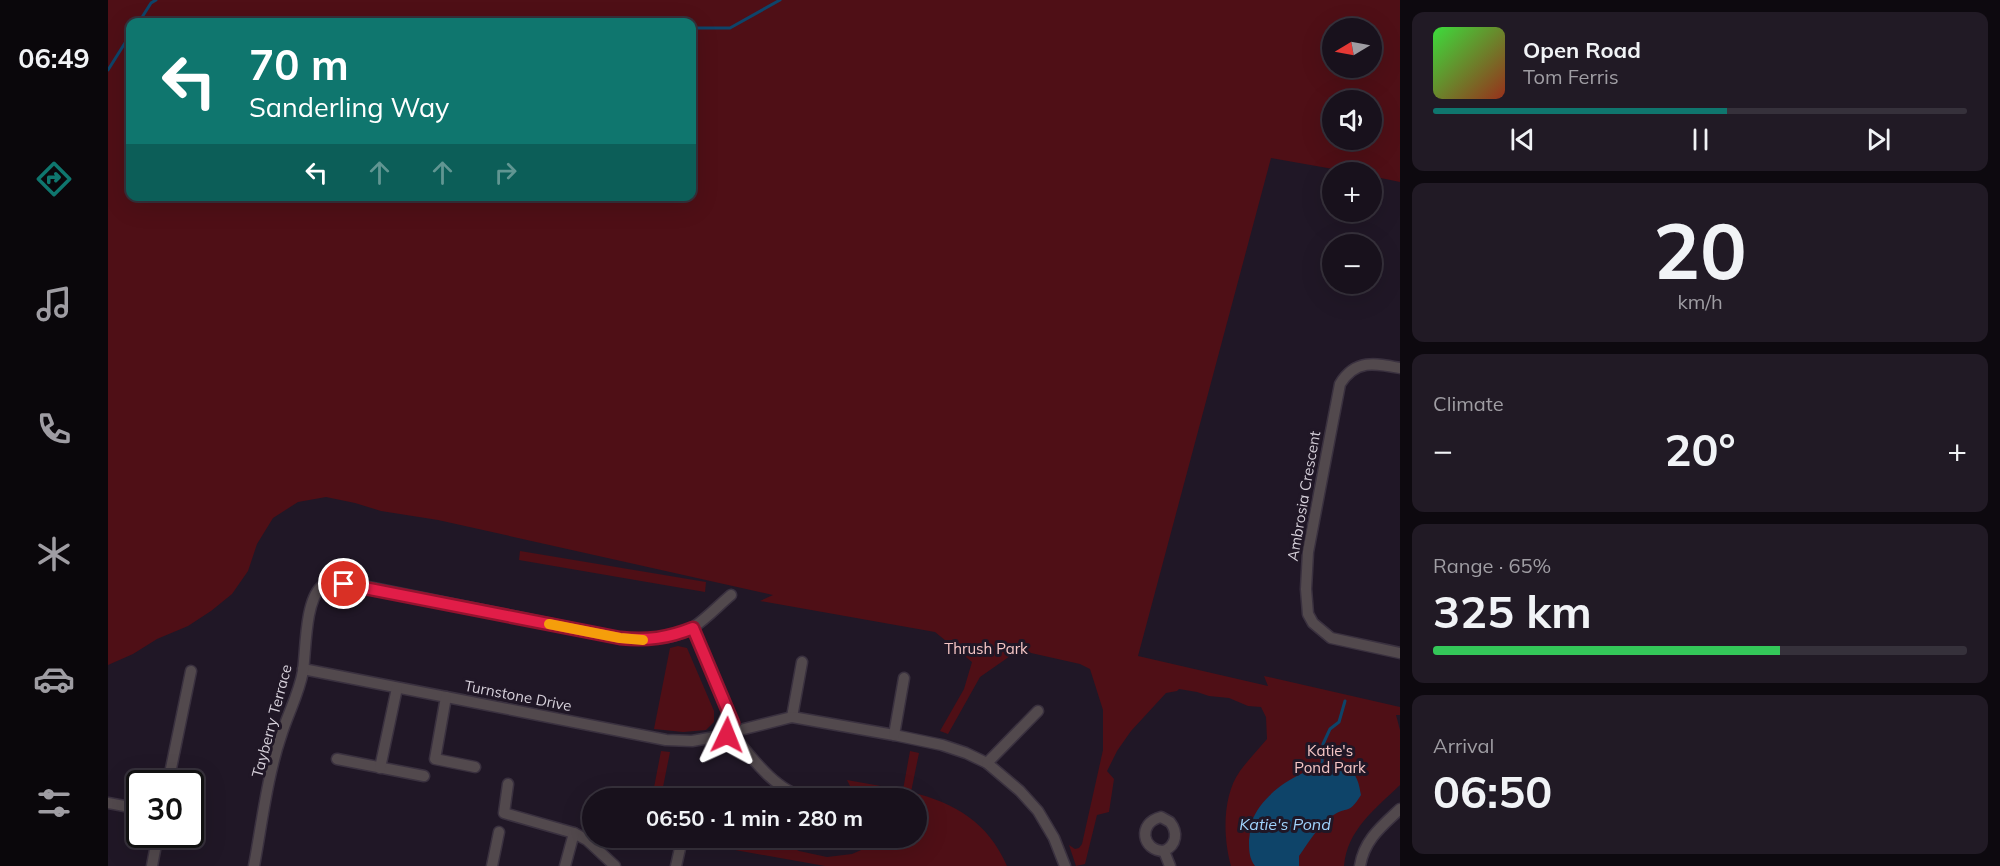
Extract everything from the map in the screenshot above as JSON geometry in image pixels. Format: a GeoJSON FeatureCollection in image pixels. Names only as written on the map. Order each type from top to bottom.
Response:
{"type":"FeatureCollection","features":[{"type":"Feature","properties":{"kind":"street","name":"Ambrosia Crescent"},"geometry":{"type":"LineString","coordinates":[[1400,368],[1381,364],[1362,366],[1352,370],[1340,384],[1308,552],[1306,589],[1308,614],[1313,623],[1331,638],[1400,653]]}},
{"type":"Feature","properties":{"kind":"street","name":"Tayberry Terrace"},"geometry":{"type":"LineString","coordinates":[[254,866],[275,757],[281,734],[297,696],[314,597],[321,587],[333,584],[359,585],[641,640],[657,639],[693,628]]}},
{"type":"Feature","properties":{"kind":"street"},"geometry":{"type":"LineString","coordinates":[[731,595],[693,628],[733,723]]}},
{"type":"Feature","properties":{"kind":"street"},"geometry":{"type":"LineString","coordinates":[[792,717],[802,662]]}},
{"type":"Feature","properties":{"kind":"street","name":"Turnstone Drive"},"geometry":{"type":"LineString","coordinates":[[303,669],[666,740],[692,741],[727,735]]}},
{"type":"Feature","properties":{"kind":"street"},"geometry":{"type":"LineString","coordinates":[[171,770],[191,671]]}},
{"type":"Feature","properties":{"kind":"street"},"geometry":{"type":"LineString","coordinates":[[894,735],[904,678]]}},
{"type":"Feature","properties":{"kind":"street"},"geometry":{"type":"LineString","coordinates":[[380,768],[397,688]]}},
{"type":"Feature","properties":{"kind":"street"},"geometry":{"type":"LineString","coordinates":[[446,698],[435,759],[475,767]]}},
{"type":"Feature","properties":{"kind":"street"},"geometry":{"type":"LineString","coordinates":[[987,763],[1038,711]]}},
{"type":"Feature","properties":{"kind":"street"},"geometry":{"type":"LineString","coordinates":[[744,729],[792,717],[942,745],[987,763],[1020,791],[1038,812],[1054,838],[1065,866]]}},
{"type":"Feature","properties":{"kind":"street"},"geometry":{"type":"LineString","coordinates":[[733,723],[742,725],[744,729],[743,738],[738,741]]}},
{"type":"Feature","properties":{"kind":"street"},"geometry":{"type":"LineString","coordinates":[[733,723],[726,730],[730,739],[738,741],[765,773],[786,788]]}},
{"type":"Feature","properties":{"kind":"street"},"geometry":{"type":"LineString","coordinates":[[337,759],[424,776]]}},
{"type":"Feature","properties":{"kind":"street"},"geometry":{"type":"LineString","coordinates":[[508,784],[504,813],[574,833],[587,840],[615,866]]}},
{"type":"Feature","properties":{"kind":"street"},"geometry":{"type":"LineString","coordinates":[[108,803],[126,806]]}},
{"type":"Feature","properties":{"kind":"street"},"geometry":{"type":"LineString","coordinates":[[1360,866],[1368,842],[1400,809]]}},
{"type":"Feature","properties":{"kind":"street"},"geometry":{"type":"LineString","coordinates":[[492,866],[499,832]]}},
{"type":"Feature","properties":{"kind":"street"},"geometry":{"type":"LineString","coordinates":[[565,866],[574,833]]}},
{"type":"Feature","properties":{"kind":"street"},"geometry":{"type":"LineString","coordinates":[[152,866],[155,848]]}},
{"type":"Feature","properties":{"kind":"street"},"geometry":{"type":"LineString","coordinates":[[676,866],[680,848]]}},
{"type":"Feature","properties":{"kind":"street"},"geometry":{"type":"LineString","coordinates":[[1164,851],[1170,866]]}},
{"type":"Feature","properties":{"kind":"green space"},"geometry":{"type":"Polygon","coordinates":[[[108,0],[1400,0],[1400,182],[1382,178],[1382,162],[1322,162],[1322,167],[1271,158],[1138,656],[1268,686],[1264,676],[1400,707],[1400,715],[1396,715],[1400,730],[1400,785],[1356,831],[1346,853],[1344,866],[1231,866],[1226,843],[1227,805],[1234,781],[1240,771],[1267,739],[1266,717],[1261,707],[1248,706],[1229,698],[1179,689],[1166,693],[1131,731],[1117,751],[1107,771],[1114,779],[1109,812],[1097,815],[1085,864],[1076,866],[1069,845],[1075,849],[1082,844],[1103,750],[1103,710],[1090,669],[1080,664],[1031,653],[1013,654],[980,677],[948,734],[940,731],[964,689],[972,662],[935,632],[760,601],[773,595],[438,520],[381,511],[326,497],[298,502],[273,518],[257,544],[248,571],[232,594],[188,626],[157,639],[133,654],[108,665],[108,0]]]}},
{"type":"Feature","properties":{"kind":"green space"},"geometry":{"type":"Polygon","coordinates":[[[520,551],[706,582],[705,592],[519,560],[520,551]]]}},
{"type":"Feature","properties":{"kind":"green space"},"geometry":{"type":"Polygon","coordinates":[[[678,646],[687,648],[714,711],[714,722],[706,730],[683,732],[654,729],[670,648],[678,646]]]}},
{"type":"Feature","properties":{"kind":"green space"},"geometry":{"type":"Polygon","coordinates":[[[661,751],[670,752],[663,788],[654,788],[661,751]]]}},
{"type":"Feature","properties":{"kind":"green space"},"geometry":{"type":"Polygon","coordinates":[[[910,751],[919,753],[912,788],[903,788],[910,751]]]}},
{"type":"Feature","properties":{"kind":"green space"},"geometry":{"type":"Polygon","coordinates":[[[847,780],[892,788],[851,788],[847,780]]]}},
{"type":"Feature","properties":{"kind":"green space"},"geometry":{"type":"Polygon","coordinates":[[[927,797],[956,809],[980,826],[990,837],[1007,866],[825,866],[724,848],[793,848],[827,857],[852,854],[866,848],[927,848],[927,797]]]}},
{"type":"Feature","properties":{"kind":"water","name":"Katie's Pond"},"geometry":{"type":"Polygon","coordinates":[[[1336,764],[1347,768],[1357,778],[1361,795],[1357,801],[1350,808],[1332,816],[1314,834],[1299,856],[1299,866],[1255,866],[1249,851],[1249,840],[1250,828],[1257,810],[1275,790],[1286,782],[1311,770],[1336,764]]]}},
{"type":"Feature","properties":{"kind":"waterway"},"geometry":{"type":"LineString","coordinates":[[142,18],[151,3],[156,0]]}},
{"type":"Feature","properties":{"kind":"waterway"},"geometry":{"type":"LineString","coordinates":[[696,28],[730,28],[780,0]]}},
{"type":"Feature","properties":{"kind":"waterway"},"geometry":{"type":"LineString","coordinates":[[108,70],[126,41]]}},
{"type":"Feature","properties":{"kind":"waterway"},"geometry":{"type":"LineString","coordinates":[[1322,765],[1323,744],[1330,729],[1339,722],[1345,701]]}},
{"type":"Feature","properties":{"kind":"slow traffic"},"geometry":{"type":"LineString","coordinates":[[549,624],[620,638],[643,640]]}},
{"type":"Feature","properties":{"kind":"route"},"geometry":{"type":"LineString","coordinates":[[344,584],[359,585],[620,638],[657,639],[693,628],[733,723],[726,730],[727,735]]}},
{"type":"Feature","properties":{"kind":"park label","name":"Thrush Park"},"geometry":{"type":"Point","coordinates":[986,649]}},
{"type":"Feature","properties":{"kind":"park label","name":"Katie's Pond Park"},"geometry":{"type":"Point","coordinates":[1330,760]}}]}
